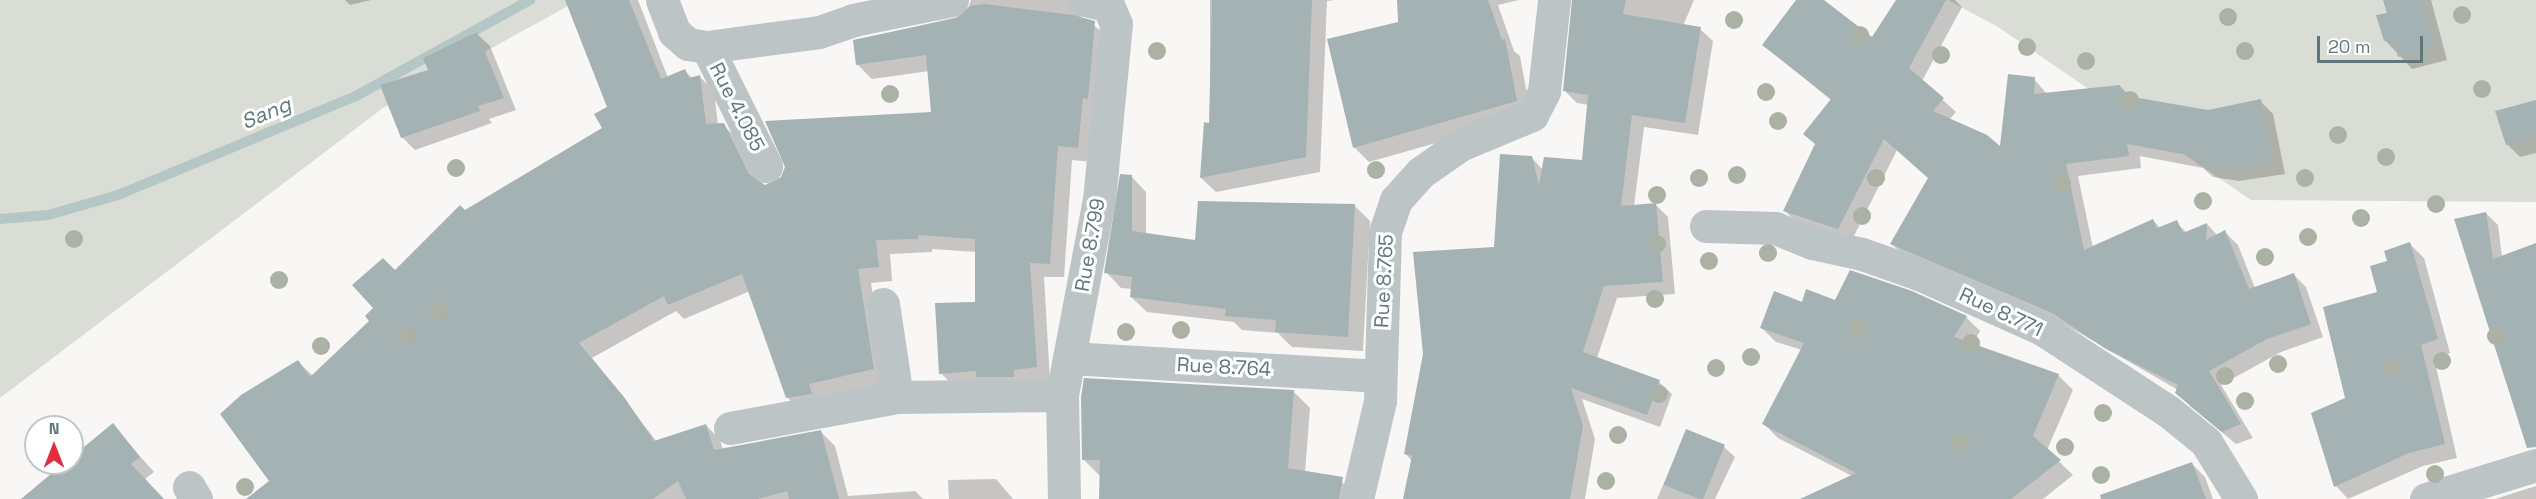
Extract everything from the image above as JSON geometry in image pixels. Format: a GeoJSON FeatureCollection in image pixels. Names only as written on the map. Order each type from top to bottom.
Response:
{"type":"FeatureCollection","features":[{"type":"Feature","properties":{"kind":"street","name":"Rue 4.085"},"geometry":{"type":"LineString","coordinates":[[662,0],[674,32],[688,44],[707,47],[766,166]]}},
{"type":"Feature","properties":{"kind":"street"},"geometry":{"type":"LineString","coordinates":[[707,47],[819,32],[862,17],[952,0]]}},
{"type":"Feature","properties":{"kind":"street"},"geometry":{"type":"LineString","coordinates":[[1084,0],[1096,1]]}},
{"type":"Feature","properties":{"kind":"street","name":"Rue 8.765"},"geometry":{"type":"LineString","coordinates":[[1357,499],[1374,435],[1385,232],[1396,200],[1420,173],[1460,145],[1532,115],[1544,91],[1554,0]]}},
{"type":"Feature","properties":{"kind":"street","name":"Rue 8.799"},"geometry":{"type":"LineString","coordinates":[[1064,499],[1062,396],[1099,200],[1115,34],[1113,14],[1096,1]]}},
{"type":"Feature","properties":{"kind":"street","name":"Rue 8.771"},"geometry":{"type":"LineString","coordinates":[[1706,226],[1775,228],[1812,243],[1862,255],[1920,274],[2042,329],[2168,411],[2206,442],[2241,499]]}},
{"type":"Feature","properties":{"kind":"street"},"geometry":{"type":"LineString","coordinates":[[883,304],[897,397]]}},
{"type":"Feature","properties":{"kind":"street","name":"Rue 8.764"},"geometry":{"type":"LineString","coordinates":[[1069,358],[1379,375]]}},
{"type":"Feature","properties":{"kind":"street"},"geometry":{"type":"LineString","coordinates":[[730,428],[897,397],[1062,396]]}},
{"type":"Feature","properties":{"kind":"street"},"geometry":{"type":"LineString","coordinates":[[2426,499],[2536,465]]}},
{"type":"Feature","properties":{"kind":"shaded area"},"geometry":{"type":"Polygon","coordinates":[[[0,0],[579,0],[383,108],[0,398],[0,0]]]}},
{"type":"Feature","properties":{"kind":"shaded area"},"geometry":{"type":"Polygon","coordinates":[[[1948,0],[2536,0],[2536,202],[2251,200],[1998,27],[1948,0]]]}},
{"type":"Feature","properties":{"kind":"building"},"geometry":{"type":"Polygon","coordinates":[[[565,0],[629,0],[661,79],[685,69],[689,78],[700,75],[706,124],[724,123],[749,174],[765,185],[781,177],[785,167],[765,121],[931,112],[926,55],[856,65],[853,40],[956,18],[970,6],[984,4],[1073,15],[1095,21],[1088,99],[1083,98],[1078,148],[1058,146],[1050,264],[1030,263],[1037,367],[1014,370],[1014,377],[976,377],[976,371],[939,374],[935,303],[975,302],[975,239],[918,235],[918,239],[876,240],[879,267],[858,269],[874,369],[809,384],[812,394],[786,398],[742,274],[668,305],[664,296],[579,343],[624,397],[654,441],[706,424],[714,450],[821,430],[839,499],[789,499],[787,491],[758,499],[686,499],[678,481],[653,499],[246,499],[269,481],[220,414],[241,395],[298,360],[310,377],[369,321],[365,316],[373,308],[352,285],[383,258],[395,270],[460,205],[465,210],[602,128],[594,114],[607,107],[565,0]]]}},
{"type":"Feature","properties":{"kind":"building"},"geometry":{"type":"Polygon","coordinates":[[[1212,0],[1312,0],[1306,157],[1200,178],[1204,122],[1209,123],[1212,0]]]}},
{"type":"Feature","properties":{"kind":"building"},"geometry":{"type":"Polygon","coordinates":[[[1397,0],[1488,0],[1502,40],[1505,39],[1517,101],[1353,148],[1327,39],[1398,22],[1397,0]]]}},
{"type":"Feature","properties":{"kind":"building"},"geometry":{"type":"Polygon","coordinates":[[[1572,0],[1626,0],[1623,14],[1701,27],[1685,123],[1632,115],[1621,206],[1656,203],[1663,282],[1604,286],[1583,352],[1660,380],[1647,415],[1571,388],[1583,426],[1570,499],[1403,499],[1412,456],[1404,454],[1423,354],[1413,252],[1494,247],[1500,154],[1532,156],[1539,185],[1544,157],[1582,160],[1588,95],[1563,91],[1572,0]]]}},
{"type":"Feature","properties":{"kind":"building"},"geometry":{"type":"Polygon","coordinates":[[[1796,0],[1824,0],[1872,37],[1896,0],[1946,0],[1909,68],[1944,98],[1933,111],[1987,135],[2000,146],[2008,74],[2035,77],[2034,94],[2120,85],[2121,95],[2208,110],[2261,99],[2272,162],[2225,168],[2198,165],[2199,157],[2127,144],[2129,156],[2066,164],[2084,250],[2153,219],[2157,228],[2177,220],[2183,233],[2207,223],[2206,240],[2225,230],[2249,289],[2294,273],[2311,324],[2267,339],[2209,371],[2241,424],[2222,432],[2175,393],[2178,385],[2106,349],[2052,313],[1890,244],[1928,178],[1884,139],[1838,229],[1783,211],[1815,144],[1803,134],[1831,99],[1762,45],[1796,0]]]}},
{"type":"Feature","properties":{"kind":"building"},"geometry":{"type":"Polygon","coordinates":[[[2383,0],[2422,0],[2435,47],[2398,57],[2393,39],[2384,41],[2376,15],[2387,13],[2383,0]]]}},
{"type":"Feature","properties":{"kind":"building"},"geometry":{"type":"Polygon","coordinates":[[[477,32],[504,98],[478,106],[480,111],[401,138],[380,85],[428,70],[423,58],[477,32]]]}},
{"type":"Feature","properties":{"kind":"building"},"geometry":{"type":"Polygon","coordinates":[[[2536,100],[2536,137],[2506,145],[2495,111],[2536,100]]]}},
{"type":"Feature","properties":{"kind":"building"},"geometry":{"type":"Polygon","coordinates":[[[1120,174],[1132,175],[1132,231],[1195,240],[1198,201],[1355,204],[1348,337],[1275,332],[1276,320],[1225,316],[1226,309],[1130,297],[1132,277],[1104,273],[1120,174]]]}},
{"type":"Feature","properties":{"kind":"building"},"geometry":{"type":"Polygon","coordinates":[[[2486,212],[2493,259],[2536,243],[2536,447],[2527,448],[2454,219],[2486,212]]]}},
{"type":"Feature","properties":{"kind":"building"},"geometry":{"type":"Polygon","coordinates":[[[2410,242],[2438,339],[2421,345],[2445,444],[2409,453],[2334,487],[2311,413],[2345,398],[2323,307],[2377,292],[2370,266],[2387,261],[2384,251],[2410,242]]]}},
{"type":"Feature","properties":{"kind":"building"},"geometry":{"type":"Polygon","coordinates":[[[1850,270],[1912,291],[1967,316],[1954,337],[2059,374],[2033,436],[2061,460],[2011,499],[1800,499],[1856,473],[1762,424],[1804,343],[1760,328],[1774,291],[1802,302],[1806,289],[1835,300],[1850,270]]]}},
{"type":"Feature","properties":{"kind":"building"},"geometry":{"type":"Polygon","coordinates":[[[1084,378],[1294,390],[1288,468],[1343,477],[1339,499],[1099,499],[1100,460],[1082,460],[1081,397],[1084,378]]]}},
{"type":"Feature","properties":{"kind":"building"},"geometry":{"type":"Polygon","coordinates":[[[113,423],[140,457],[131,464],[164,499],[21,499],[50,475],[84,475],[84,447],[113,423]]]}},
{"type":"Feature","properties":{"kind":"building"},"geometry":{"type":"Polygon","coordinates":[[[1686,429],[1725,445],[1703,499],[1664,485],[1686,429]]]}},
{"type":"Feature","properties":{"kind":"building"},"geometry":{"type":"Polygon","coordinates":[[[2192,462],[2206,499],[2101,499],[2100,495],[2192,462]]]}},
{"type":"Feature","properties":{"kind":"waterway","name":"Sang"},"geometry":{"type":"LineString","coordinates":[[0,219],[48,215],[118,195],[356,96],[530,0]]}}]}
